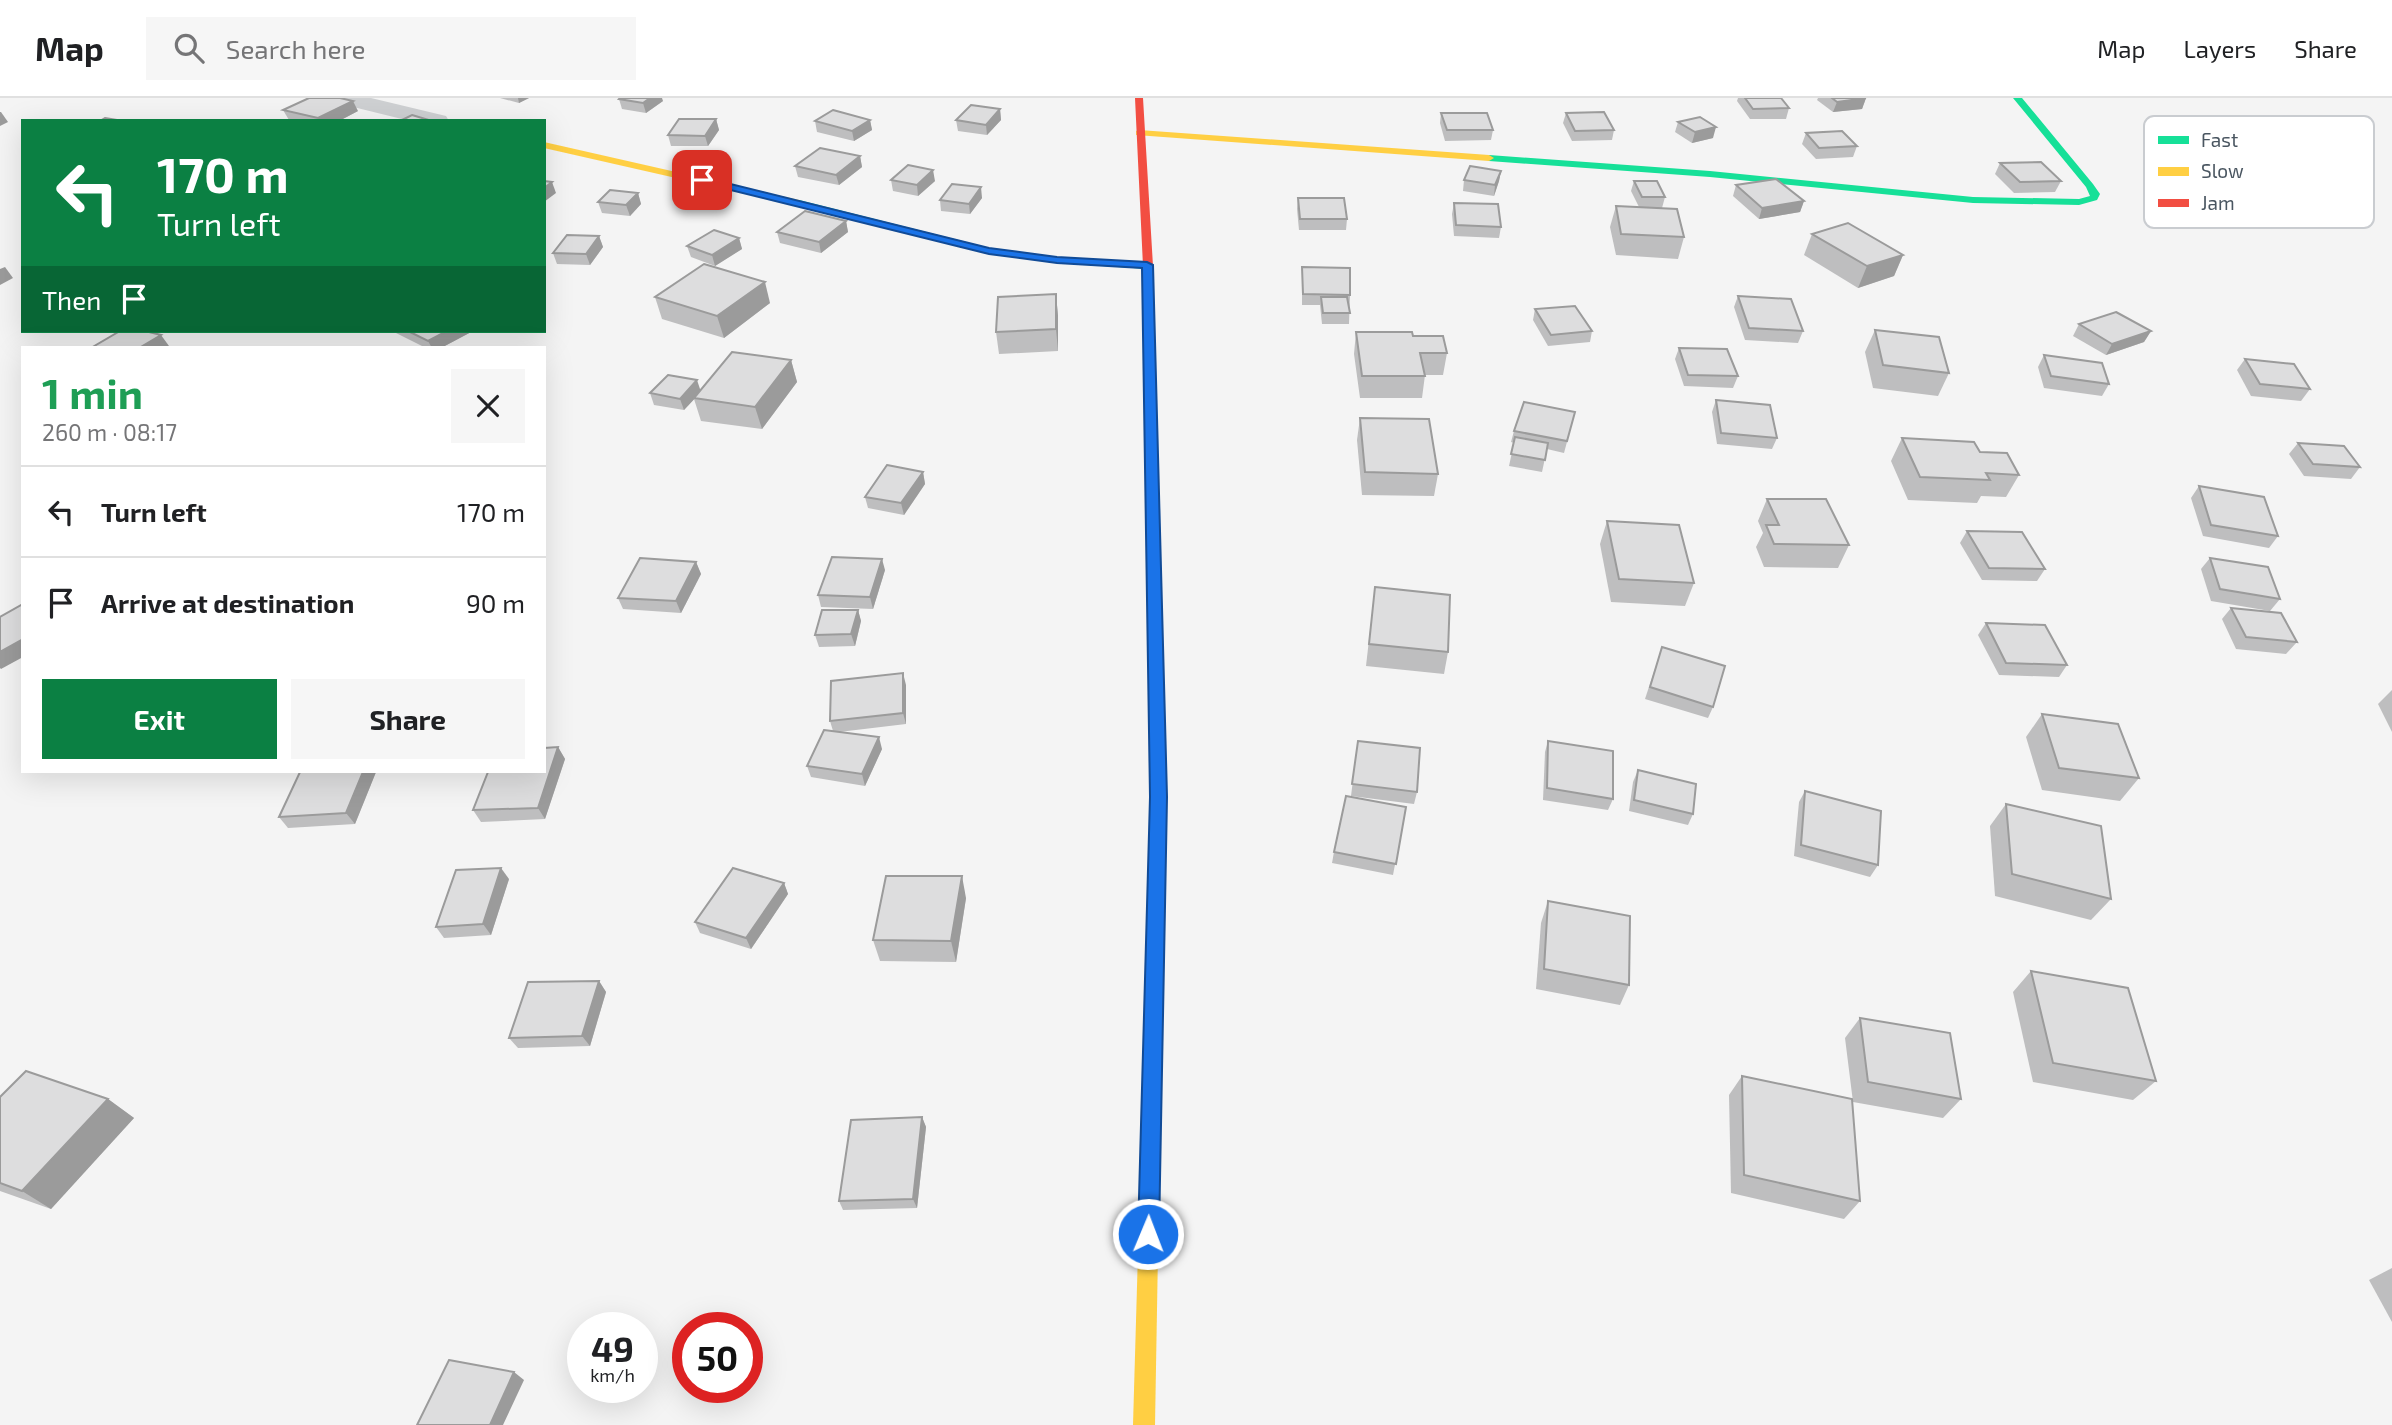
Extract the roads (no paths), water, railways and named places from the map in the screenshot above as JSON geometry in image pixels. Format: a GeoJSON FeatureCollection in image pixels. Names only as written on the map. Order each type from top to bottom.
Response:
{"type":"FeatureCollection","features":[{"type":"Feature","properties":{"kind":"street"},"geometry":{"type":"LineString","coordinates":[[345,98],[430,119]]}},
{"type":"Feature","properties":{"kind":"street"},"geometry":{"type":"LineString","coordinates":[[1139,98],[1147,265],[1158,797],[1144,1425]]}},
{"type":"Feature","properties":{"kind":"street"},"geometry":{"type":"LineString","coordinates":[[1139,133],[1710,174],[1973,200],[2056,203],[2094,198],[2090,186],[2017,98]]}},
{"type":"Feature","properties":{"kind":"street"},"geometry":{"type":"LineString","coordinates":[[546,145],[827,209],[989,251],[1057,260],[1147,265]]}}]}
